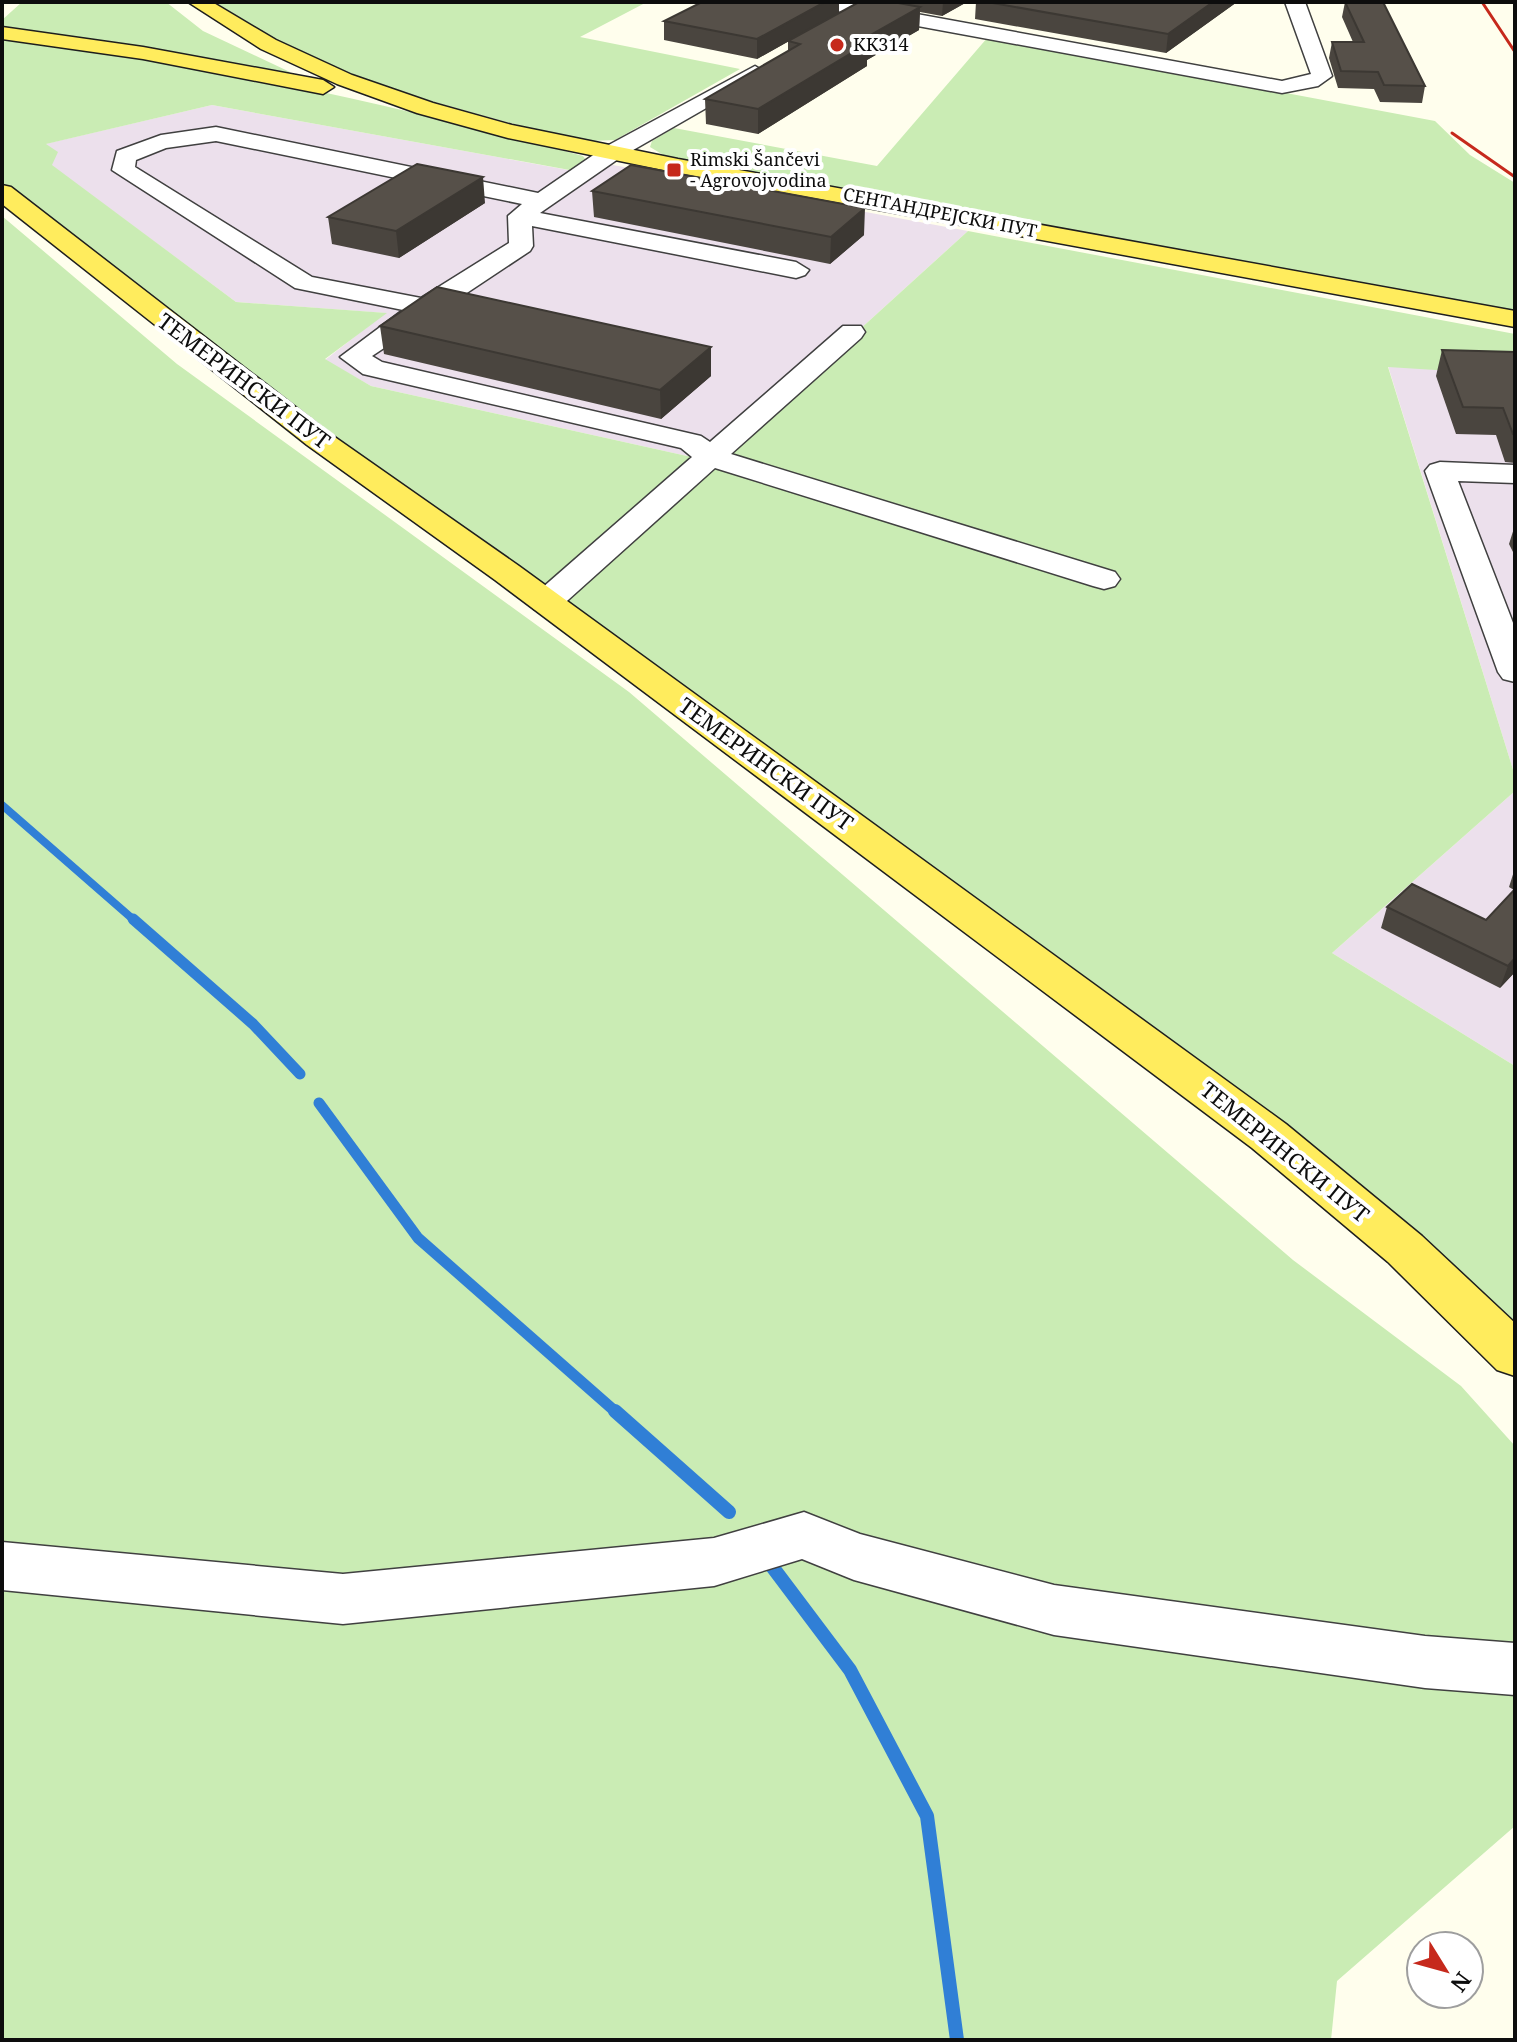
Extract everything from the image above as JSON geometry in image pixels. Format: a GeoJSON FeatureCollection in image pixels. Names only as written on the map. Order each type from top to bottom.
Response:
{"type":"FeatureCollection","features":[{"type":"Feature","properties":{"kind":"main road","name":"СЕНТАНДРЕЈСКИ ПУТ"},"geometry":{"type":"LineString","coordinates":[[198,2],[261,42],[376,92],[423,108],[613,152],[1515,319]]}},
{"type":"Feature","properties":{"kind":"main road"},"geometry":{"type":"LineString","coordinates":[[2,33],[143,53],[305,85],[376,92]]}},
{"type":"Feature","properties":{"kind":"main road","name":"ТЕМЕРИНСКИ ПУТ"},"geometry":{"type":"LineString","coordinates":[[2,192],[318,439],[546,602],[1269,1136],[1405,1249],[1515,1355]]}},
{"type":"Feature","properties":{"kind":"street"},"geometry":{"type":"LineString","coordinates":[[820,2],[871,6],[1295,87],[1322,76],[1295,2]]}},
{"type":"Feature","properties":{"kind":"street"},"geometry":{"type":"LineString","coordinates":[[837,25],[871,6]]}},
{"type":"Feature","properties":{"kind":"street"},"geometry":{"type":"LineString","coordinates":[[520,216],[613,152],[771,63]]}},
{"type":"Feature","properties":{"kind":"street"},"geometry":{"type":"LineString","coordinates":[[425,307],[304,283],[123,170],[125,156],[161,142],[216,134],[542,201]]}},
{"type":"Feature","properties":{"kind":"street"},"geometry":{"type":"LineString","coordinates":[[520,216],[796,270]]}},
{"type":"Feature","properties":{"kind":"street"},"geometry":{"type":"LineString","coordinates":[[520,216],[521,246],[354,357],[373,368],[691,442],[710,457],[1104,579]]}},
{"type":"Feature","properties":{"kind":"street"},"geometry":{"type":"LineString","coordinates":[[546,602],[852,332]]}},
{"type":"Feature","properties":{"kind":"street"},"geometry":{"type":"LineString","coordinates":[[1515,474],[1440,471],[1515,672]]}},
{"type":"Feature","properties":{"kind":"street"},"geometry":{"type":"LineString","coordinates":[[2,1566],[343,1599],[714,1562],[804,1535],[854,1556],[1054,1610],[1425,1662],[1515,1669]]}},
{"type":"Feature","properties":{"kind":"shaded area"},"geometry":{"type":"Polygon","coordinates":[[[212,105],[574,171],[586,160],[968,231],[714,462],[371,386],[325,360],[385,313],[236,302],[51,165],[45,144],[212,105]]]}},
{"type":"Feature","properties":{"kind":"shaded area"},"geometry":{"type":"Polygon","coordinates":[[[1388,366],[1515,375],[1515,776],[1388,366]]]}},
{"type":"Feature","properties":{"kind":"shaded area"},"geometry":{"type":"Polygon","coordinates":[[[1515,791],[1515,1066],[1332,953],[1515,791]]]}},
{"type":"Feature","properties":{"kind":"green space"},"geometry":{"type":"Polygon","coordinates":[[[22,2],[166,2],[203,31],[290,72],[285,76],[2,33],[2,20],[22,2]]]}},
{"type":"Feature","properties":{"kind":"green space"},"geometry":{"type":"Polygon","coordinates":[[[213,2],[647,2],[580,37],[740,69],[615,140],[591,141],[550,134],[377,86],[311,60],[213,2]]]}},
{"type":"Feature","properties":{"kind":"green space"},"geometry":{"type":"Polygon","coordinates":[[[988,37],[1435,121],[1470,155],[1515,183],[1515,315],[665,156],[650,147],[652,141],[674,128],[877,166],[988,37]]]}},
{"type":"Feature","properties":{"kind":"green space"},"geometry":{"type":"Polygon","coordinates":[[[2,39],[149,59],[295,86],[583,156],[586,160],[575,171],[212,105],[46,144],[58,152],[52,165],[236,302],[387,313],[325,359],[371,386],[714,462],[968,231],[1515,334],[1515,375],[1388,367],[1515,776],[1515,791],[1332,953],[1515,1066],[1515,1363],[1397,1250],[2,193],[2,39]]]}},
{"type":"Feature","properties":{"kind":"green space"},"geometry":{"type":"Polygon","coordinates":[[[2,216],[177,364],[629,692],[1293,1260],[1461,1386],[1515,1446],[1515,1826],[1337,1981],[1331,2040],[2,2040],[2,216]]]}},
{"type":"Feature","properties":{"kind":"building"},"geometry":{"type":"Polygon","coordinates":[[[702,2],[825,2],[757,39],[664,21],[702,2]]]}},
{"type":"Feature","properties":{"kind":"building"},"geometry":{"type":"Polygon","coordinates":[[[859,2],[893,2],[920,7],[858,42],[868,43],[758,109],[705,99],[800,44],[788,41],[859,2]]]}},
{"type":"Feature","properties":{"kind":"building"},"geometry":{"type":"Polygon","coordinates":[[[987,2],[1213,2],[1168,34],[987,2]]]}},
{"type":"Feature","properties":{"kind":"building"},"geometry":{"type":"Polygon","coordinates":[[[1345,2],[1383,2],[1425,86],[1384,85],[1378,72],[1341,71],[1332,42],[1364,42],[1345,2]]]}},
{"type":"Feature","properties":{"kind":"building"},"geometry":{"type":"Polygon","coordinates":[[[417,164],[483,177],[396,231],[328,217],[417,164]]]}},
{"type":"Feature","properties":{"kind":"building"},"geometry":{"type":"Polygon","coordinates":[[[631,165],[865,208],[831,237],[592,191],[631,165]]]}},
{"type":"Feature","properties":{"kind":"building"},"geometry":{"type":"Polygon","coordinates":[[[437,287],[711,347],[660,390],[380,326],[437,287]]]}},
{"type":"Feature","properties":{"kind":"building"},"geometry":{"type":"Polygon","coordinates":[[[1442,350],[1515,352],[1515,434],[1503,408],[1463,407],[1442,350]]]}},
{"type":"Feature","properties":{"kind":"building"},"geometry":{"type":"Polygon","coordinates":[[[1412,884],[1486,920],[1515,889],[1515,958],[1508,966],[1387,907],[1412,884]]]}},
{"type":"Feature","properties":{"kind":"waterway"},"geometry":{"type":"LineString","coordinates":[[2,805],[135,921]]}},
{"type":"Feature","properties":{"kind":"waterway"},"geometry":{"type":"LineString","coordinates":[[133,919],[253,1024],[300,1074]]}},
{"type":"Feature","properties":{"kind":"waterway"},"geometry":{"type":"LineString","coordinates":[[319,1103],[418,1238],[617,1413]]}},
{"type":"Feature","properties":{"kind":"waterway"},"geometry":{"type":"LineString","coordinates":[[615,1411],[729,1512]]}},
{"type":"Feature","properties":{"kind":"waterway"},"geometry":{"type":"LineString","coordinates":[[768,1561],[850,1670],[927,1816],[957,2040]]}},
{"type":"Feature","properties":{"kind":"railway"},"geometry":{"type":"LineString","coordinates":[[1482,2],[1515,52]]}},
{"type":"Feature","properties":{"kind":"railway"},"geometry":{"type":"LineString","coordinates":[[1452,133],[1515,177]]}},
{"type":"Feature","properties":{"kind":"place","name":"КК314"},"geometry":{"type":"Point","coordinates":[837,45]}},
{"type":"Feature","properties":{"kind":"place","name":"Rimski Šančevi - Agrovojvodina"},"geometry":{"type":"Point","coordinates":[674,170]}}]}
